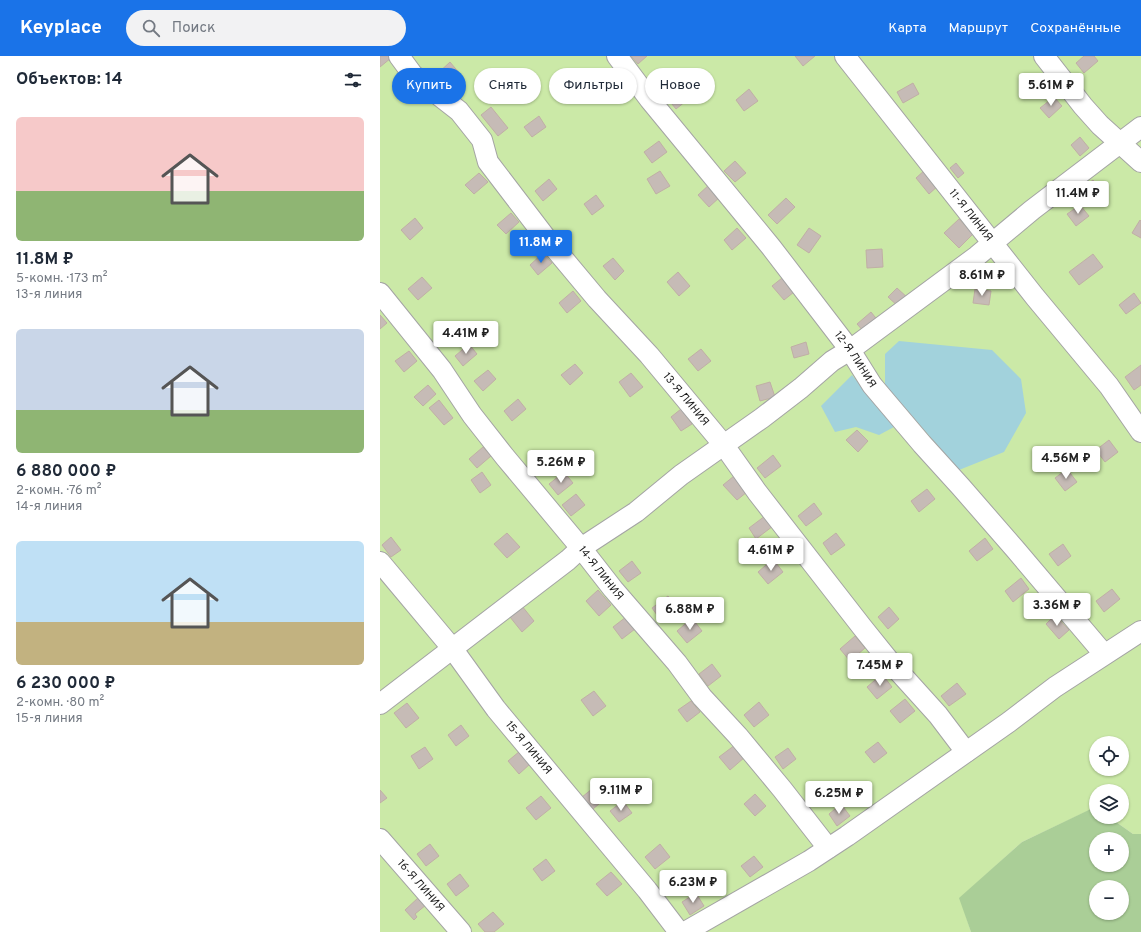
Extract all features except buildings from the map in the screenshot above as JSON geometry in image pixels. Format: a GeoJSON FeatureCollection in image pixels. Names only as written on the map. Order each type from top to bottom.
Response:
{"type":"FeatureCollection","features":[{"type":"Feature","properties":{"kind":"street","name":"13-Я ЛИНИЯ"},"geometry":{"type":"LineString","coordinates":[[399,56],[413,75],[459,111],[482,140],[488,162],[546,238],[597,299],[649,355],[723,444],[757,492],[862,627],[938,715],[966,752]]}},
{"type":"Feature","properties":{"kind":"street","name":"12-Я ЛИНИЯ"},"geometry":{"type":"LineString","coordinates":[[618,56],[650,100],[771,247],[850,350],[872,385],[922,444],[1006,537],[1104,654]]}},
{"type":"Feature","properties":{"kind":"street","name":"11-Я ЛИНИЯ"},"geometry":{"type":"LineString","coordinates":[[845,56],[1035,297],[1109,386],[1141,432]]}},
{"type":"Feature","properties":{"kind":"street"},"geometry":{"type":"LineString","coordinates":[[1044,56],[1083,106],[1100,125],[1122,143],[1141,162]]}},
{"type":"Feature","properties":{"kind":"street"},"geometry":{"type":"LineString","coordinates":[[380,704],[568,560],[581,548],[636,512],[681,475],[801,388],[832,361],[850,350],[971,261],[1032,210],[1122,143],[1141,127]]}},
{"type":"Feature","properties":{"kind":"street","name":"14-Я ЛИНИЯ"},"geometry":{"type":"LineString","coordinates":[[380,293],[442,370],[472,415],[501,451],[613,589],[777,783],[828,848]]}},
{"type":"Feature","properties":{"kind":"street","name":"15-Я ЛИНИЯ"},"geometry":{"type":"LineString","coordinates":[[380,562],[452,648],[496,709],[642,884],[679,932]]}},
{"type":"Feature","properties":{"kind":"street"},"geometry":{"type":"LineString","coordinates":[[685,932],[809,861],[1009,722],[1055,687],[1141,631]]}},
{"type":"Feature","properties":{"kind":"street","name":"16-Я ЛИНИЯ"},"geometry":{"type":"LineString","coordinates":[[380,839],[461,932]]}},
{"type":"Feature","properties":{"kind":"green space"},"geometry":{"type":"Polygon","coordinates":[[[380,56],[1141,56],[1141,834],[1133,834],[1119,824],[1129,824],[1129,784],[1089,784],[1089,810],[1022,842],[960,898],[971,932],[380,932],[380,56]]]}},
{"type":"Feature","properties":{"kind":"green space"},"geometry":{"type":"Polygon","coordinates":[[[1089,810],[1089,824],[1119,824],[1133,834],[1141,834],[1141,932],[971,932],[959,898],[1022,842],[1089,810]]]}},
{"type":"Feature","properties":{"kind":"water"},"geometry":{"type":"Polygon","coordinates":[[[899,341],[992,350],[1021,379],[1026,413],[1004,452],[959,470],[885,385],[885,354],[899,341]]]}},
{"type":"Feature","properties":{"kind":"water"},"geometry":{"type":"Polygon","coordinates":[[[852,375],[894,427],[879,435],[856,427],[835,432],[821,406],[852,375]]]}}]}
